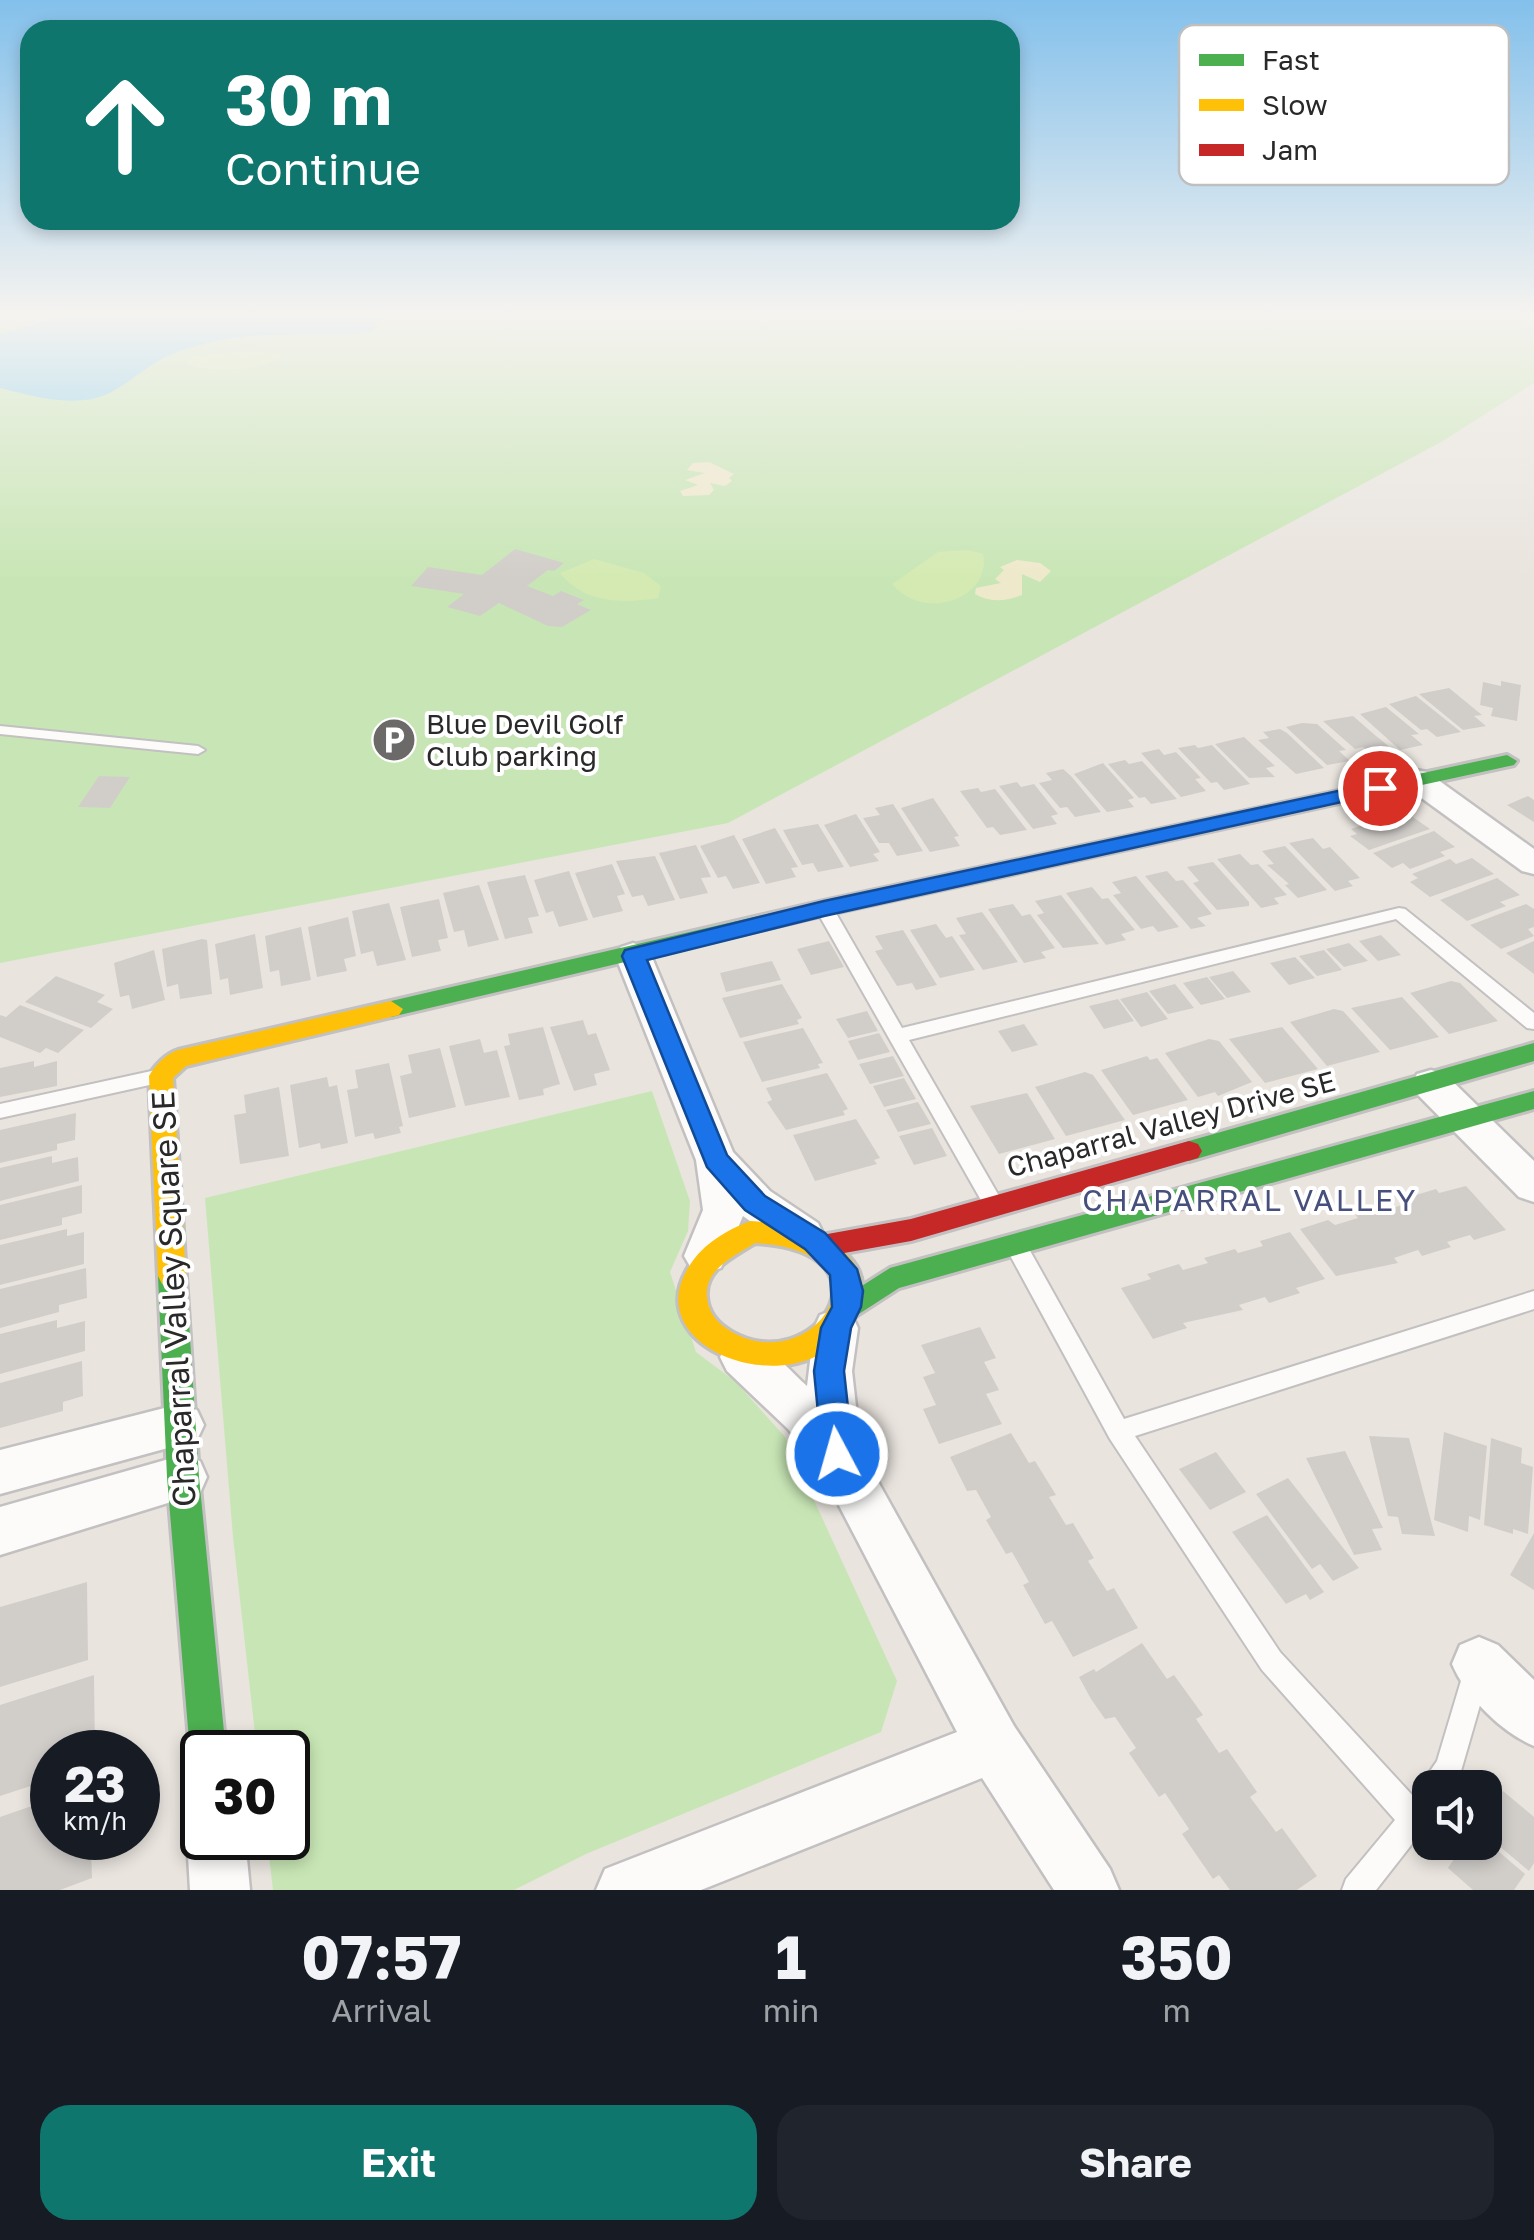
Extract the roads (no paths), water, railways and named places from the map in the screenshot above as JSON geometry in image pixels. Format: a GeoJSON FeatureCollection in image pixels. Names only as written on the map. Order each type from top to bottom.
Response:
{"type":"FeatureCollection","features":[{"type":"Feature","properties":{"kind":"street","name":"Chaparral Valley Square SE"},"geometry":{"type":"LineString","coordinates":[[206,1730],[183,1478],[160,1076],[178,1060],[634,956],[824,908],[1507,761]]}},
{"type":"Feature","properties":{"kind":"street"},"geometry":{"type":"LineString","coordinates":[[1416,779],[1534,864]]}},
{"type":"Feature","properties":{"kind":"street"},"geometry":{"type":"LineString","coordinates":[[634,956],[716,1160],[724,1210],[689,1293],[696,1321],[714,1341],[743,1356],[804,1414],[837,1454],[994,1746],[1090,1890]]}},
{"type":"Feature","properties":{"kind":"street","name":"Chaparral Valley Drive SE"},"geometry":{"type":"LineString","coordinates":[[815,1242],[870,1243],[993,1204],[1534,1052]]}},
{"type":"Feature","properties":{"kind":"street"},"geometry":{"type":"LineString","coordinates":[[1431,1084],[1534,1186]]}},
{"type":"Feature","properties":{"kind":"street"},"geometry":{"type":"LineString","coordinates":[[743,1356],[799,1353],[822,1342],[840,1319],[890,1279],[1534,1100]]}},
{"type":"Feature","properties":{"kind":"street"},"geometry":{"type":"LineString","coordinates":[[716,1160],[755,1203],[815,1242],[843,1269],[848,1291],[829,1371],[837,1454]]}},
{"type":"Feature","properties":{"kind":"street"},"geometry":{"type":"LineString","coordinates":[[706,1256],[751,1232],[794,1232],[815,1242]]}},
{"type":"Feature","properties":{"kind":"street"},"geometry":{"type":"LineString","coordinates":[[0,1472],[180,1425]]}},
{"type":"Feature","properties":{"kind":"street"},"geometry":{"type":"LineString","coordinates":[[0,1531],[183,1478]]}},
{"type":"Feature","properties":{"kind":"street"},"geometry":{"type":"LineString","coordinates":[[1479,1664],[1534,1718]]}},
{"type":"Feature","properties":{"kind":"street"},"geometry":{"type":"LineString","coordinates":[[626,1890],[994,1746]]}},
{"type":"Feature","properties":{"kind":"street"},"geometry":{"type":"LineString","coordinates":[[218,1860],[220,1890]]}},
{"type":"Feature","properties":{"kind":"lane"},"geometry":{"type":"LineString","coordinates":[[0,730],[198,750]]}},
{"type":"Feature","properties":{"kind":"lane"},"geometry":{"type":"LineString","coordinates":[[824,908],[993,1204]]}},
{"type":"Feature","properties":{"kind":"lane"},"geometry":{"type":"LineString","coordinates":[[898,1036],[1399,912],[1534,1023]]}},
{"type":"Feature","properties":{"kind":"lane"},"geometry":{"type":"LineString","coordinates":[[0,1111],[160,1076]]}},
{"type":"Feature","properties":{"kind":"lane"},"geometry":{"type":"LineString","coordinates":[[1015,1244],[1118,1431],[1271,1660],[1412,1798]]}},
{"type":"Feature","properties":{"kind":"lane"},"geometry":{"type":"LineString","coordinates":[[1118,1431],[1534,1300]]}},
{"type":"Feature","properties":{"kind":"lane"},"geometry":{"type":"LineString","coordinates":[[1447,1770],[1479,1664]]}},
{"type":"Feature","properties":{"kind":"lane"},"geometry":{"type":"LineString","coordinates":[[1357,1890],[1412,1821]]}},
{"type":"Feature","properties":{"kind":"place","name":"Blue Devil Golf Club parking"},"geometry":{"type":"Point","coordinates":[394,740]}},
{"type":"Feature","properties":{"kind":"district","name":"CHAPARRAL VALLEY"},"geometry":{"type":"Point","coordinates":[1250,1201]}}]}
